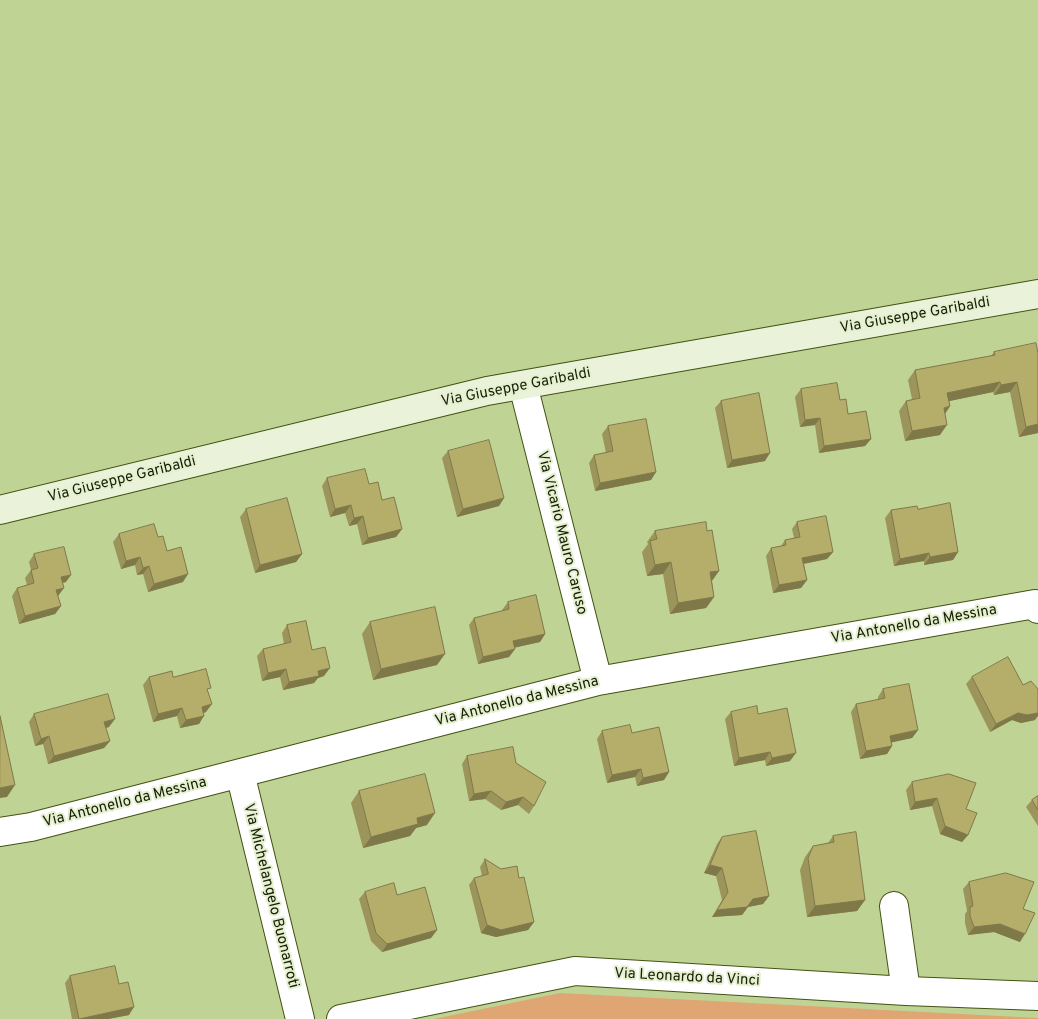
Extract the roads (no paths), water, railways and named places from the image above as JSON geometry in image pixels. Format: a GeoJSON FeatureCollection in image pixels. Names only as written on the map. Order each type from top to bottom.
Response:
{"type":"FeatureCollection","features":[{"type":"Feature","properties":{"kind":"main road","name":"Via Giuseppe Garibaldi"},"geometry":{"type":"LineString","coordinates":[[0,510],[487,391],[1038,294]]}},
{"type":"Feature","properties":{"kind":"street","name":"Via Vicario Mauro Caruso"},"geometry":{"type":"LineString","coordinates":[[523,385],[598,681]]}},
{"type":"Feature","properties":{"kind":"street","name":"Via Antonello da Messina"},"geometry":{"type":"LineString","coordinates":[[0,832],[32,827],[598,681],[1035,604],[1038,609]]}},
{"type":"Feature","properties":{"kind":"street","name":"Via Michelangelo Buonarroti"},"geometry":{"type":"LineString","coordinates":[[240,773],[300,1019]]}},
{"type":"Feature","properties":{"kind":"street"},"geometry":{"type":"LineString","coordinates":[[894,906],[906,991]]}},
{"type":"Feature","properties":{"kind":"street","name":"Via Leonardo da Vinci"},"geometry":{"type":"LineString","coordinates":[[341,1019],[575,971],[906,991],[1038,996]]}}]}
